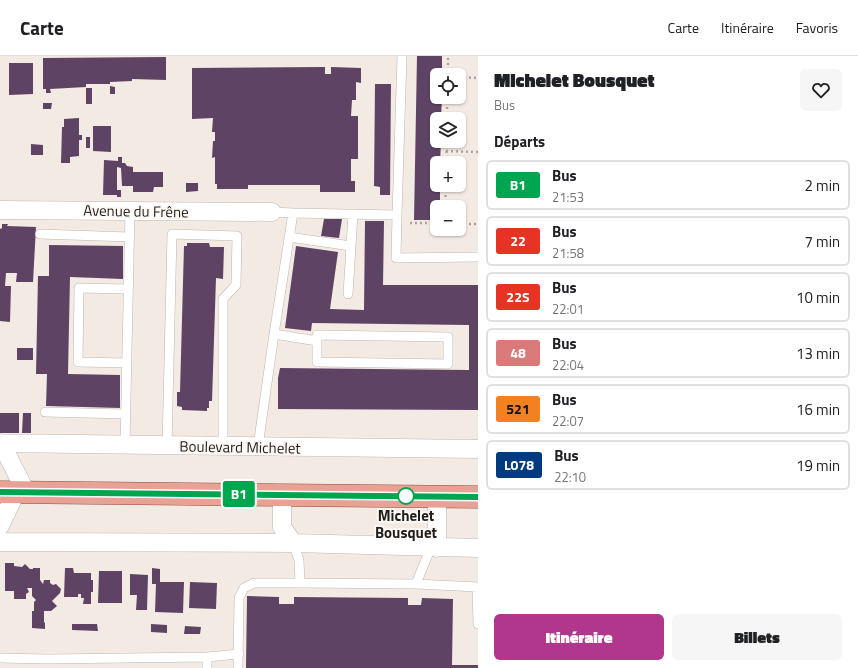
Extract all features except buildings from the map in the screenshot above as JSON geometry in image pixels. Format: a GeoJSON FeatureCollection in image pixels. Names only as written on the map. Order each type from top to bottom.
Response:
{"type":"FeatureCollection","features":[{"type":"Feature","properties":{"kind":"main road"},"geometry":{"type":"LineString","coordinates":[[14,492],[478,497]]}},
{"type":"Feature","properties":{"kind":"street","name":"Avenue du Frêne"},"geometry":{"type":"LineString","coordinates":[[0,210],[272,212]]}},
{"type":"Feature","properties":{"kind":"street","name":"Boulevard Michelet"},"geometry":{"type":"LineString","coordinates":[[14,492],[1,443],[478,449]]}},
{"type":"Feature","properties":{"kind":"street"},"geometry":{"type":"LineString","coordinates":[[0,526],[14,492]]}},
{"type":"Feature","properties":{"kind":"street"},"geometry":{"type":"LineString","coordinates":[[282,495],[282,527],[293,544]]}},
{"type":"Feature","properties":{"kind":"street"},"geometry":{"type":"LineString","coordinates":[[434,547],[437,496]]}},
{"type":"Feature","properties":{"kind":"street"},"geometry":{"type":"LineString","coordinates":[[0,542],[293,544],[478,548]]}},
{"type":"Feature","properties":{"kind":"lane"},"geometry":{"type":"LineString","coordinates":[[402,56],[396,258],[478,257]]}},
{"type":"Feature","properties":{"kind":"lane"},"geometry":{"type":"LineString","coordinates":[[125,445],[130,211]]}},
{"type":"Feature","properties":{"kind":"lane"},"geometry":{"type":"LineString","coordinates":[[272,212],[353,214],[397,219]]}},
{"type":"Feature","properties":{"kind":"lane"},"geometry":{"type":"LineString","coordinates":[[258,447],[293,213]]}},
{"type":"Feature","properties":{"kind":"lane"},"geometry":{"type":"LineString","coordinates":[[348,294],[353,214]]}},
{"type":"Feature","properties":{"kind":"lane"},"geometry":{"type":"LineString","coordinates":[[40,234],[129,237]]}},
{"type":"Feature","properties":{"kind":"lane"},"geometry":{"type":"LineString","coordinates":[[167,446],[172,234],[237,236],[236,284],[223,299],[223,446]]}},
{"type":"Feature","properties":{"kind":"lane"},"geometry":{"type":"LineString","coordinates":[[289,236],[351,246]]}},
{"type":"Feature","properties":{"kind":"lane"},"geometry":{"type":"LineString","coordinates":[[126,363],[78,362],[79,288],[128,289]]}},
{"type":"Feature","properties":{"kind":"lane"},"geometry":{"type":"LineString","coordinates":[[274,334],[317,341]]}},
{"type":"Feature","properties":{"kind":"lane"},"geometry":{"type":"LineString","coordinates":[[317,335],[448,337],[448,364],[317,362],[317,341],[317,335]]}},
{"type":"Feature","properties":{"kind":"lane"},"geometry":{"type":"LineString","coordinates":[[45,412],[125,414]]}},
{"type":"Feature","properties":{"kind":"lane"},"geometry":{"type":"LineString","coordinates":[[293,544],[299,560],[300,583]]}},
{"type":"Feature","properties":{"kind":"lane"},"geometry":{"type":"LineString","coordinates":[[416,584],[434,547]]}},
{"type":"Feature","properties":{"kind":"lane"},"geometry":{"type":"LineString","coordinates":[[238,668],[239,598],[244,588],[254,583],[416,584],[477,587],[478,624]]}},
{"type":"Feature","properties":{"kind":"lane"},"geometry":{"type":"LineString","coordinates":[[0,658],[47,664],[207,657],[239,654]]}},
{"type":"Feature","properties":{"kind":"lane"},"geometry":{"type":"LineString","coordinates":[[207,657],[207,668]]}},
{"type":"Feature","properties":{"kind":"path"},"geometry":{"type":"LineString","coordinates":[[448,56],[448,68]]}},
{"type":"Feature","properties":{"kind":"path"},"geometry":{"type":"LineString","coordinates":[[466,77],[478,78]]}},
{"type":"Feature","properties":{"kind":"path"},"geometry":{"type":"LineString","coordinates":[[446,156],[446,151],[478,152]]}},
{"type":"Feature","properties":{"kind":"path"},"geometry":{"type":"LineString","coordinates":[[397,219],[430,222]]}},
{"type":"Feature","properties":{"kind":"path"},"geometry":{"type":"LineString","coordinates":[[466,224],[478,224]]}},
{"type":"Feature","properties":{"kind":"bus line","name":"B1"},"geometry":{"type":"LineString","coordinates":[[0,492],[478,497]]}},
{"type":"Feature","properties":{"kind":"place","name":"Michelet Bousquet"},"geometry":{"type":"Point","coordinates":[406,496]}}]}
